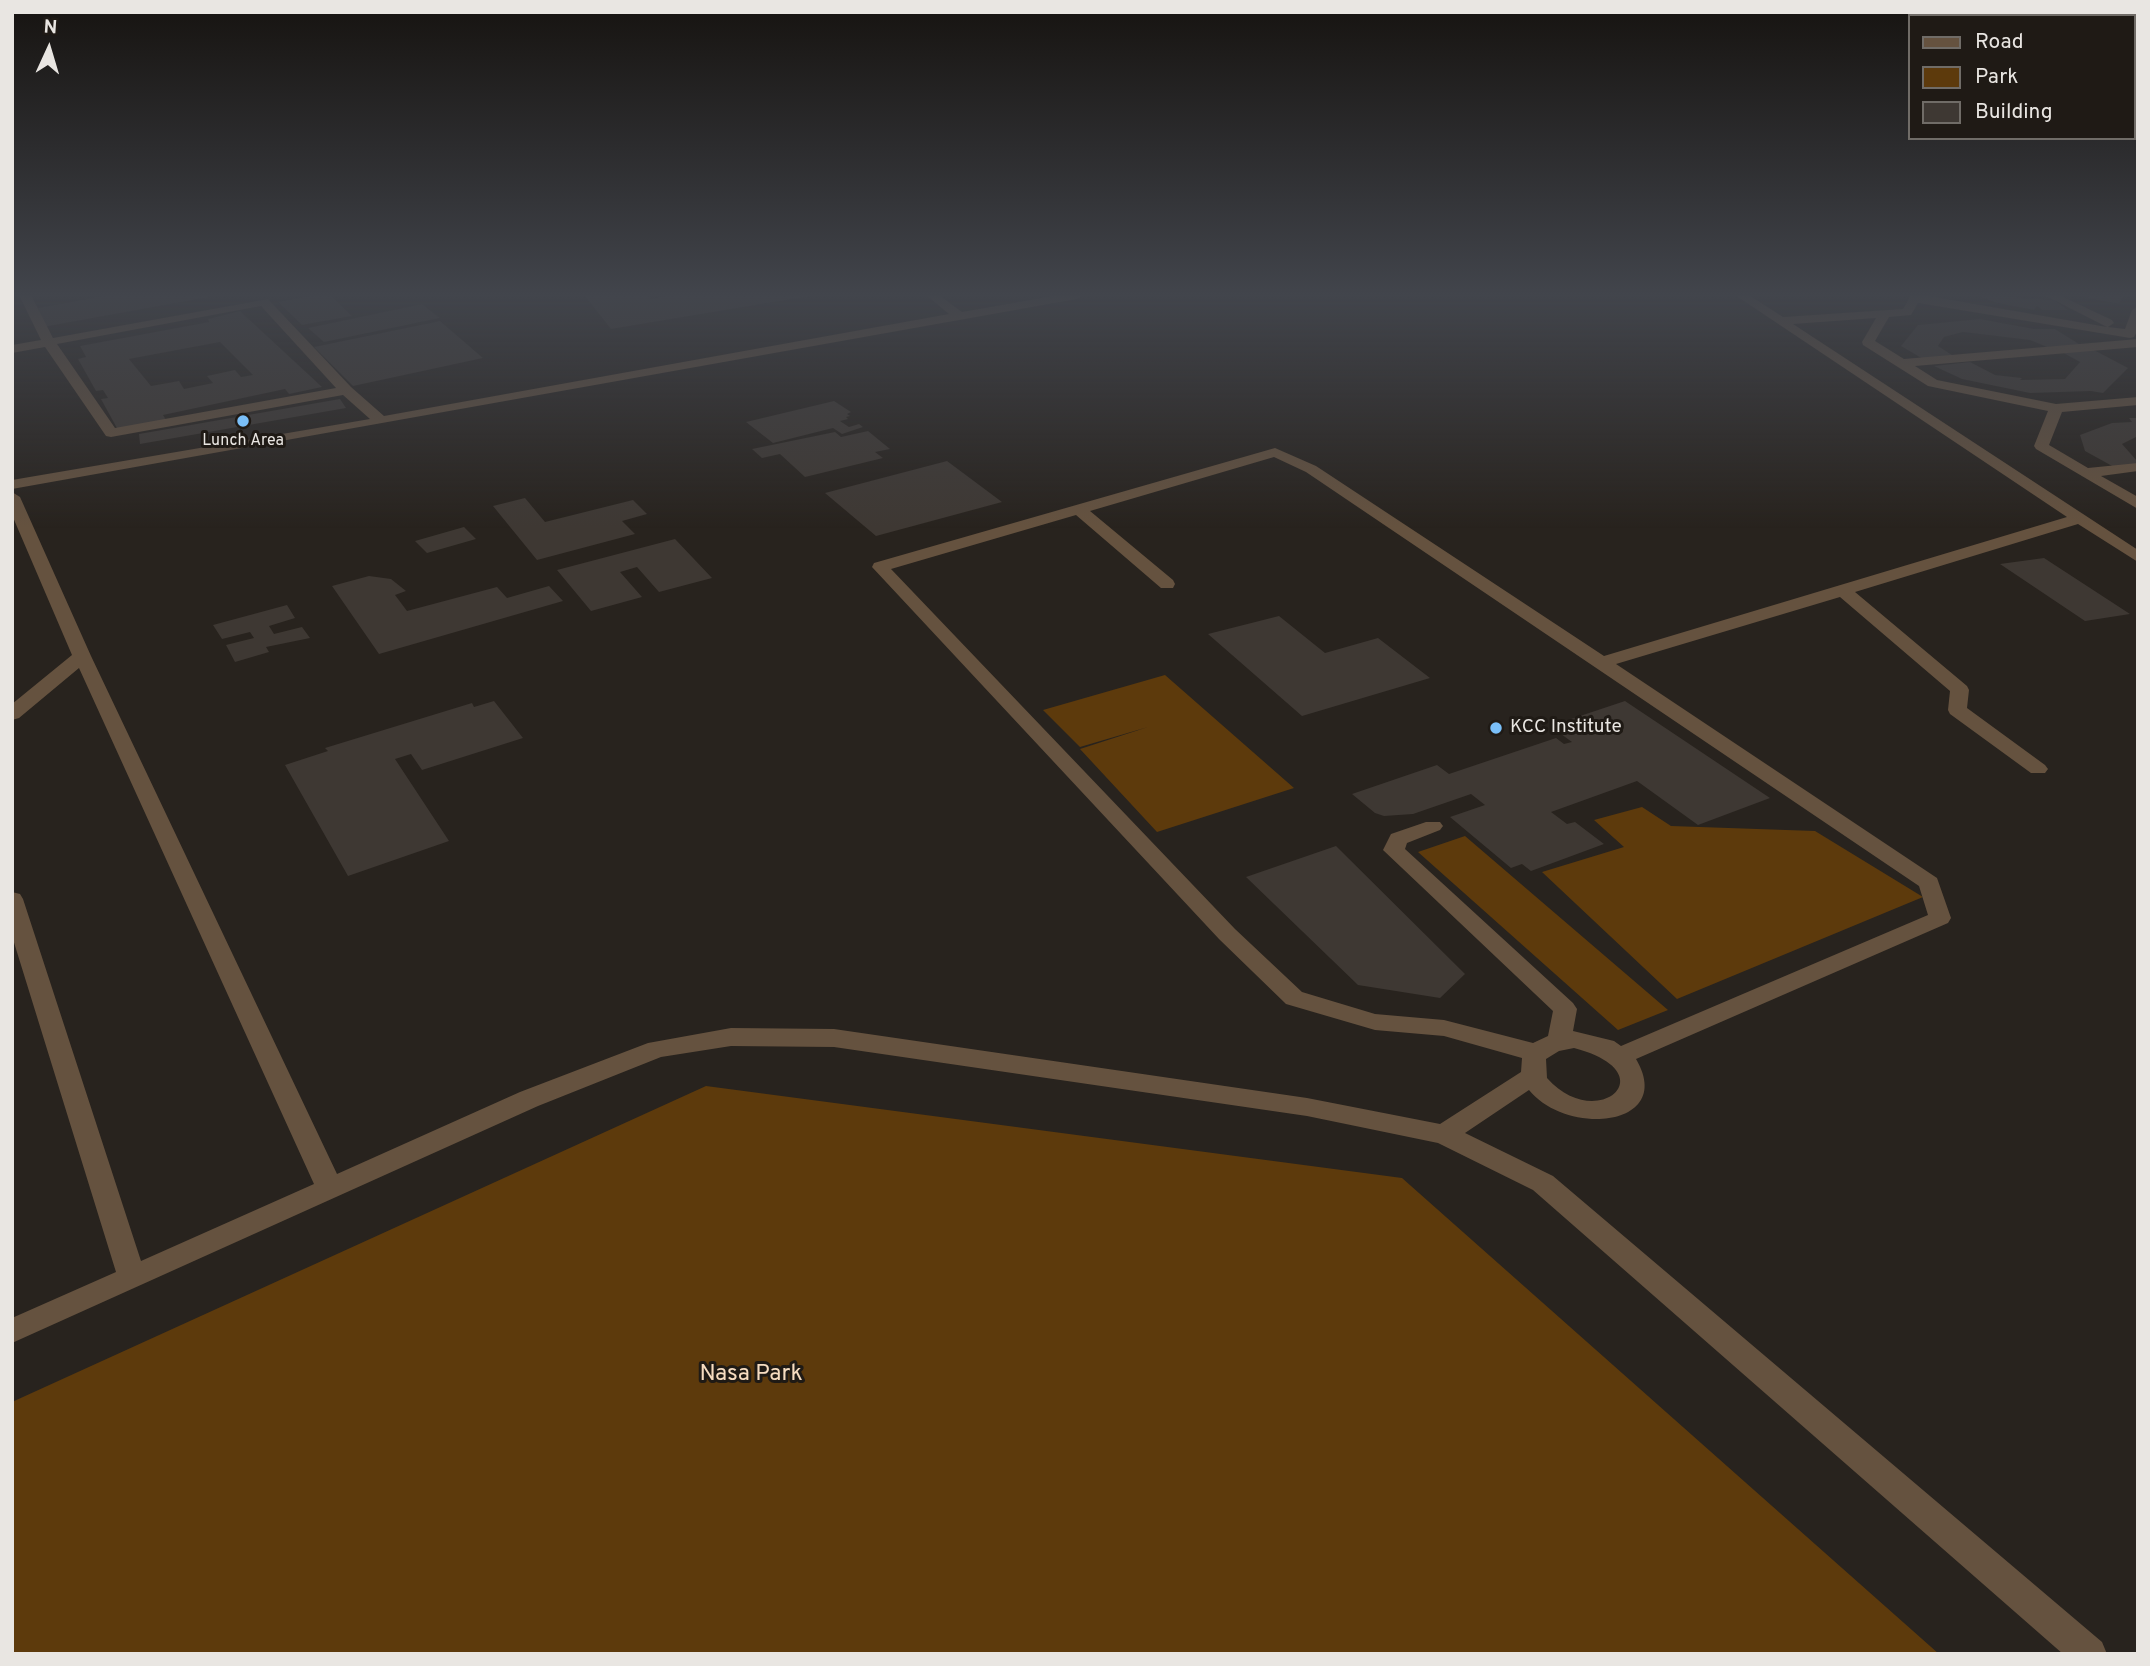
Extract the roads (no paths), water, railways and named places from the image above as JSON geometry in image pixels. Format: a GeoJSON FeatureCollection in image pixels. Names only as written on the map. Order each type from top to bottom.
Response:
{"type":"FeatureCollection","features":[{"type":"Feature","properties":{"kind":"street"},"geometry":{"type":"LineString","coordinates":[[70,373],[111,433],[346,390]]}},
{"type":"Feature","properties":{"kind":"street"},"geometry":{"type":"LineString","coordinates":[[330,373],[381,421]]}},
{"type":"Feature","properties":{"kind":"street"},"geometry":{"type":"LineString","coordinates":[[12,485],[647,373]]}},
{"type":"Feature","properties":{"kind":"street"},"geometry":{"type":"LineString","coordinates":[[1859,373],[2138,557]]}},
{"type":"Feature","properties":{"kind":"street"},"geometry":{"type":"LineString","coordinates":[[1917,373],[1933,383],[2056,408],[2138,401]]}},
{"type":"Feature","properties":{"kind":"street"},"geometry":{"type":"LineString","coordinates":[[2056,408],[2041,446],[2138,504]]}},
{"type":"Feature","properties":{"kind":"street"},"geometry":{"type":"LineString","coordinates":[[1543,1056],[1444,1028],[1375,1022],[1294,998],[1227,934],[880,567],[1275,452],[1311,469],[1929,883],[1940,918],[1620,1056]]}},
{"type":"Feature","properties":{"kind":"street"},"geometry":{"type":"LineString","coordinates":[[2084,473],[2138,467]]}},
{"type":"Feature","properties":{"kind":"street"},"geometry":{"type":"LineString","coordinates":[[12,497],[82,656],[330,1188]]}},
{"type":"Feature","properties":{"kind":"street"},"geometry":{"type":"LineString","coordinates":[[1077,509],[1167,584]]}},
{"type":"Feature","properties":{"kind":"street"},"geometry":{"type":"LineString","coordinates":[[1602,663],[2078,519]]}},
{"type":"Feature","properties":{"kind":"street"},"geometry":{"type":"LineString","coordinates":[[1842,590],[1960,690],[1957,710],[2038,769]]}},
{"type":"Feature","properties":{"kind":"street"},"geometry":{"type":"LineString","coordinates":[[12,713],[82,656]]}},
{"type":"Feature","properties":{"kind":"street"},"geometry":{"type":"LineString","coordinates":[[1433,826],[1398,839],[1394,850],[1565,1009],[1543,1056],[1540,1086],[1552,1097],[1584,1110],[1601,1111],[1628,1100],[1634,1091],[1635,1079],[1630,1067],[1620,1056],[1591,1042],[1543,1056],[1444,1134]]}},
{"type":"Feature","properties":{"kind":"street"},"geometry":{"type":"LineString","coordinates":[[12,899],[132,1277]]}},
{"type":"Feature","properties":{"kind":"street"},"geometry":{"type":"LineString","coordinates":[[12,1331],[529,1099],[657,1049],[731,1037],[834,1038],[1307,1107],[1444,1134],[1543,1183],[2090,1654]]}},
{"type":"Feature","properties":{"kind":"place","name":"Lunch Area"},"geometry":{"type":"Point","coordinates":[243,421]}},
{"type":"Feature","properties":{"kind":"place","name":"KCC Institute"},"geometry":{"type":"Point","coordinates":[1496,728]}},
{"type":"Feature","properties":{"kind":"park label","name":"Nasa Park"},"geometry":{"type":"Point","coordinates":[751,1375]}}]}
